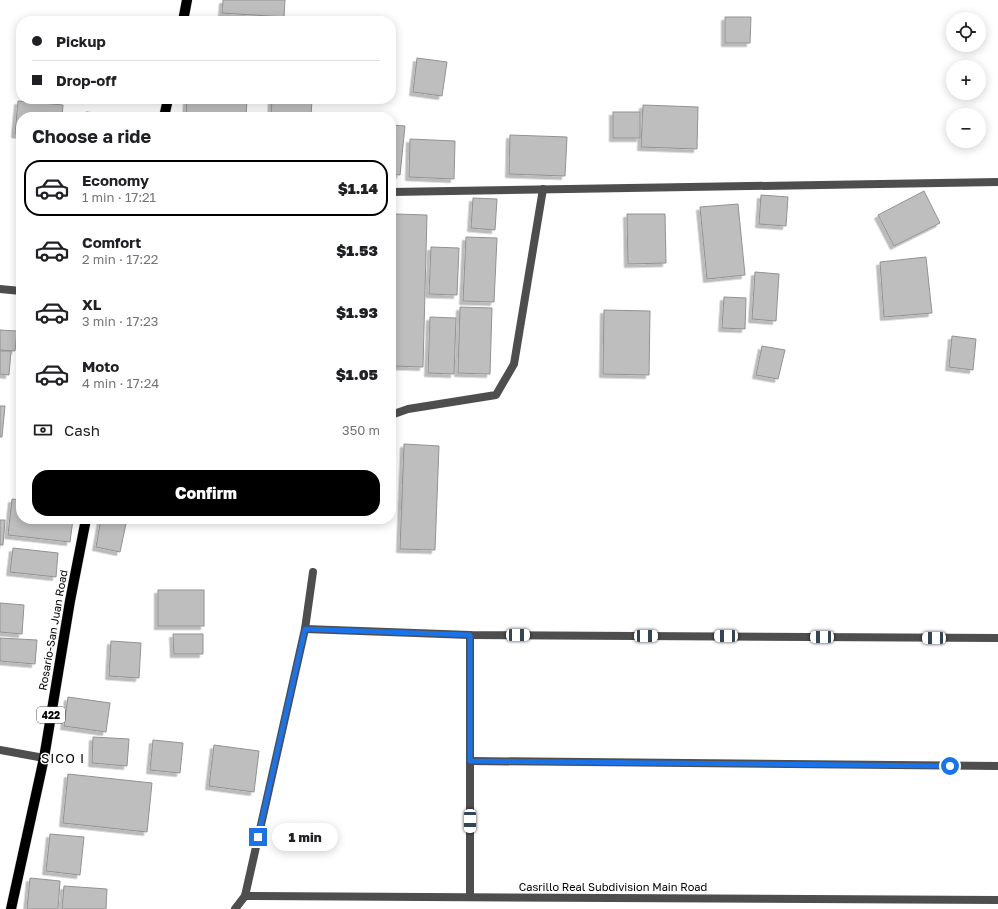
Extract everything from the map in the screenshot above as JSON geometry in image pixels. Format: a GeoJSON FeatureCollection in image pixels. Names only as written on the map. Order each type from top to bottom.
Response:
{"type":"FeatureCollection","features":[{"type":"Feature","properties":{"kind":"main road"},"geometry":{"type":"LineString","coordinates":[[184,16],[187,0]]}},
{"type":"Feature","properties":{"kind":"main road","name":"Rosario-San Juan Road"},"geometry":{"type":"LineString","coordinates":[[10,909],[44,758],[70,601],[85,524]]}},
{"type":"Feature","properties":{"kind":"street"},"geometry":{"type":"LineString","coordinates":[[396,192],[998,182]]}},
{"type":"Feature","properties":{"kind":"street"},"geometry":{"type":"LineString","coordinates":[[396,413],[408,409],[496,395],[514,364],[543,189]]}},
{"type":"Feature","properties":{"kind":"street"},"geometry":{"type":"LineString","coordinates":[[0,290],[16,291]]}},
{"type":"Feature","properties":{"kind":"street"},"geometry":{"type":"LineString","coordinates":[[235,909],[245,896],[305,629],[313,572]]}},
{"type":"Feature","properties":{"kind":"street"},"geometry":{"type":"LineString","coordinates":[[305,629],[470,635],[998,638]]}},
{"type":"Feature","properties":{"kind":"street"},"geometry":{"type":"LineString","coordinates":[[470,635],[470,897]]}},
{"type":"Feature","properties":{"kind":"street"},"geometry":{"type":"LineString","coordinates":[[0,750],[44,758]]}},
{"type":"Feature","properties":{"kind":"street"},"geometry":{"type":"LineString","coordinates":[[470,761],[998,766]]}},
{"type":"Feature","properties":{"kind":"street","name":"Casrillo Real Subdivision Main Road"},"geometry":{"type":"LineString","coordinates":[[245,896],[998,900]]}},
{"type":"Feature","properties":{"kind":"building"},"geometry":{"type":"Polygon","coordinates":[[[223,0],[285,0],[284,16],[222,13],[223,0]]]}},
{"type":"Feature","properties":{"kind":"building"},"geometry":{"type":"Polygon","coordinates":[[[725,17],[751,17],[750,43],[725,43],[725,17]]]}},
{"type":"Feature","properties":{"kind":"building"},"geometry":{"type":"Polygon","coordinates":[[[417,58],[447,62],[442,96],[413,92],[417,58]]]}},
{"type":"Feature","properties":{"kind":"building"},"geometry":{"type":"Polygon","coordinates":[[[18,104],[63,105],[62,112],[17,112],[18,104]]]}},
{"type":"Feature","properties":{"kind":"building"},"geometry":{"type":"Polygon","coordinates":[[[187,104],[247,104],[246,112],[186,112],[187,104]]]}},
{"type":"Feature","properties":{"kind":"building"},"geometry":{"type":"Polygon","coordinates":[[[272,104],[312,104],[311,112],[271,112],[272,104]]]}},
{"type":"Feature","properties":{"kind":"building"},"geometry":{"type":"Polygon","coordinates":[[[643,105],[698,107],[697,149],[641,147],[643,105]]]}},
{"type":"Feature","properties":{"kind":"building"},"geometry":{"type":"Polygon","coordinates":[[[613,112],[640,112],[640,138],[613,138],[613,112]]]}},
{"type":"Feature","properties":{"kind":"building"},"geometry":{"type":"Polygon","coordinates":[[[396,125],[405,126],[400,175],[396,175],[396,125]]]}},
{"type":"Feature","properties":{"kind":"building"},"geometry":{"type":"Polygon","coordinates":[[[510,135],[567,137],[565,176],[509,174],[510,135]]]}},
{"type":"Feature","properties":{"kind":"building"},"geometry":{"type":"Polygon","coordinates":[[[410,139],[455,141],[454,179],[409,177],[410,139]]]}},
{"type":"Feature","properties":{"kind":"building"},"geometry":{"type":"Polygon","coordinates":[[[924,191],[940,223],[894,246],[878,215],[924,191]]]}},
{"type":"Feature","properties":{"kind":"building"},"geometry":{"type":"Polygon","coordinates":[[[761,195],[788,197],[786,226],[759,224],[761,195]]]}},
{"type":"Feature","properties":{"kind":"building"},"geometry":{"type":"Polygon","coordinates":[[[473,198],[497,199],[495,230],[471,228],[473,198]]]}},
{"type":"Feature","properties":{"kind":"building"},"geometry":{"type":"Polygon","coordinates":[[[738,204],[745,275],[707,279],[700,207],[738,204]]]}},
{"type":"Feature","properties":{"kind":"building"},"geometry":{"type":"Polygon","coordinates":[[[396,214],[427,215],[423,367],[396,366],[396,214]]]}},
{"type":"Feature","properties":{"kind":"building"},"geometry":{"type":"Polygon","coordinates":[[[627,214],[665,214],[666,263],[628,264],[627,214]]]}},
{"type":"Feature","properties":{"kind":"building"},"geometry":{"type":"Polygon","coordinates":[[[466,237],[497,238],[494,302],[463,301],[466,237]]]}},
{"type":"Feature","properties":{"kind":"building"},"geometry":{"type":"Polygon","coordinates":[[[431,247],[459,248],[457,295],[429,294],[431,247]]]}},
{"type":"Feature","properties":{"kind":"building"},"geometry":{"type":"Polygon","coordinates":[[[926,257],[932,313],[884,317],[880,262],[926,257]]]}},
{"type":"Feature","properties":{"kind":"building"},"geometry":{"type":"Polygon","coordinates":[[[755,272],[779,274],[776,321],[752,319],[755,272]]]}},
{"type":"Feature","properties":{"kind":"building"},"geometry":{"type":"Polygon","coordinates":[[[724,297],[746,298],[745,329],[722,328],[724,297]]]}},
{"type":"Feature","properties":{"kind":"building"},"geometry":{"type":"Polygon","coordinates":[[[460,307],[492,308],[490,374],[458,373],[460,307]]]}},
{"type":"Feature","properties":{"kind":"building"},"geometry":{"type":"Polygon","coordinates":[[[604,310],[650,311],[649,375],[603,374],[604,310]]]}},
{"type":"Feature","properties":{"kind":"building"},"geometry":{"type":"Polygon","coordinates":[[[430,317],[456,318],[454,374],[428,373],[430,317]]]}},
{"type":"Feature","properties":{"kind":"building"},"geometry":{"type":"Polygon","coordinates":[[[0,330],[16,331],[15,351],[0,350],[0,330]]]}},
{"type":"Feature","properties":{"kind":"building"},"geometry":{"type":"Polygon","coordinates":[[[952,336],[976,339],[973,370],[949,367],[952,336]]]}},
{"type":"Feature","properties":{"kind":"building"},"geometry":{"type":"Polygon","coordinates":[[[762,346],[785,350],[778,379],[756,375],[762,346]]]}},
{"type":"Feature","properties":{"kind":"building"},"geometry":{"type":"Polygon","coordinates":[[[0,351],[11,351],[9,375],[0,374],[0,351]]]}},
{"type":"Feature","properties":{"kind":"building"},"geometry":{"type":"Polygon","coordinates":[[[0,406],[5,406],[2,437],[0,437],[0,406]]]}},
{"type":"Feature","properties":{"kind":"building"},"geometry":{"type":"Polygon","coordinates":[[[404,444],[439,446],[435,550],[400,549],[404,444]]]}},
{"type":"Feature","properties":{"kind":"building"},"geometry":{"type":"Polygon","coordinates":[[[12,499],[16,499],[16,524],[72,524],[70,542],[8,535],[12,499]]]}},
{"type":"Feature","properties":{"kind":"building"},"geometry":{"type":"Polygon","coordinates":[[[0,520],[5,520],[3,545],[0,545],[0,520]]]}},
{"type":"Feature","properties":{"kind":"building"},"geometry":{"type":"Polygon","coordinates":[[[100,524],[126,524],[120,552],[96,547],[100,524]]]}},
{"type":"Feature","properties":{"kind":"building"},"geometry":{"type":"Polygon","coordinates":[[[13,548],[58,553],[56,577],[10,572],[13,548]]]}},
{"type":"Feature","properties":{"kind":"building"},"geometry":{"type":"Polygon","coordinates":[[[158,590],[204,590],[204,626],[158,626],[158,590]]]}},
{"type":"Feature","properties":{"kind":"building"},"geometry":{"type":"Polygon","coordinates":[[[0,603],[24,605],[22,634],[0,632],[0,603]]]}},
{"type":"Feature","properties":{"kind":"building"},"geometry":{"type":"Polygon","coordinates":[[[173,634],[203,634],[203,654],[174,654],[173,634]]]}},
{"type":"Feature","properties":{"kind":"building"},"geometry":{"type":"Polygon","coordinates":[[[0,638],[37,640],[35,664],[0,661],[0,638]]]}},
{"type":"Feature","properties":{"kind":"building"},"geometry":{"type":"Polygon","coordinates":[[[111,641],[141,643],[139,678],[109,676],[111,641]]]}},
{"type":"Feature","properties":{"kind":"building"},"geometry":{"type":"Polygon","coordinates":[[[68,697],[110,703],[106,732],[64,726],[68,697]]]}},
{"type":"Feature","properties":{"kind":"building"},"geometry":{"type":"Polygon","coordinates":[[[93,737],[129,739],[127,766],[92,763],[93,737]]]}},
{"type":"Feature","properties":{"kind":"building"},"geometry":{"type":"Polygon","coordinates":[[[153,740],[183,743],[180,773],[150,770],[153,740]]]}},
{"type":"Feature","properties":{"kind":"building"},"geometry":{"type":"Polygon","coordinates":[[[214,745],[259,751],[254,792],[209,786],[214,745]]]}},
{"type":"Feature","properties":{"kind":"building"},"geometry":{"type":"Polygon","coordinates":[[[68,774],[152,783],[147,832],[63,823],[68,774]]]}},
{"type":"Feature","properties":{"kind":"building"},"geometry":{"type":"Polygon","coordinates":[[[50,834],[84,837],[80,875],[46,871],[50,834]]]}},
{"type":"Feature","properties":{"kind":"building"},"geometry":{"type":"Polygon","coordinates":[[[30,878],[60,881],[58,909],[27,909],[30,878]]]}},
{"type":"Feature","properties":{"kind":"building"},"geometry":{"type":"Polygon","coordinates":[[[64,886],[107,889],[106,909],[62,909],[64,886]]]}},
{"type":"Feature","properties":{"kind":"district","name":"SICO I"},"geometry":{"type":"Point","coordinates":[63,758]}},
{"type":"Feature","properties":{"kind":"route"},"geometry":{"type":"LineString","coordinates":[[258,837],[305,629],[470,635],[470,761],[950,766]]}}]}
